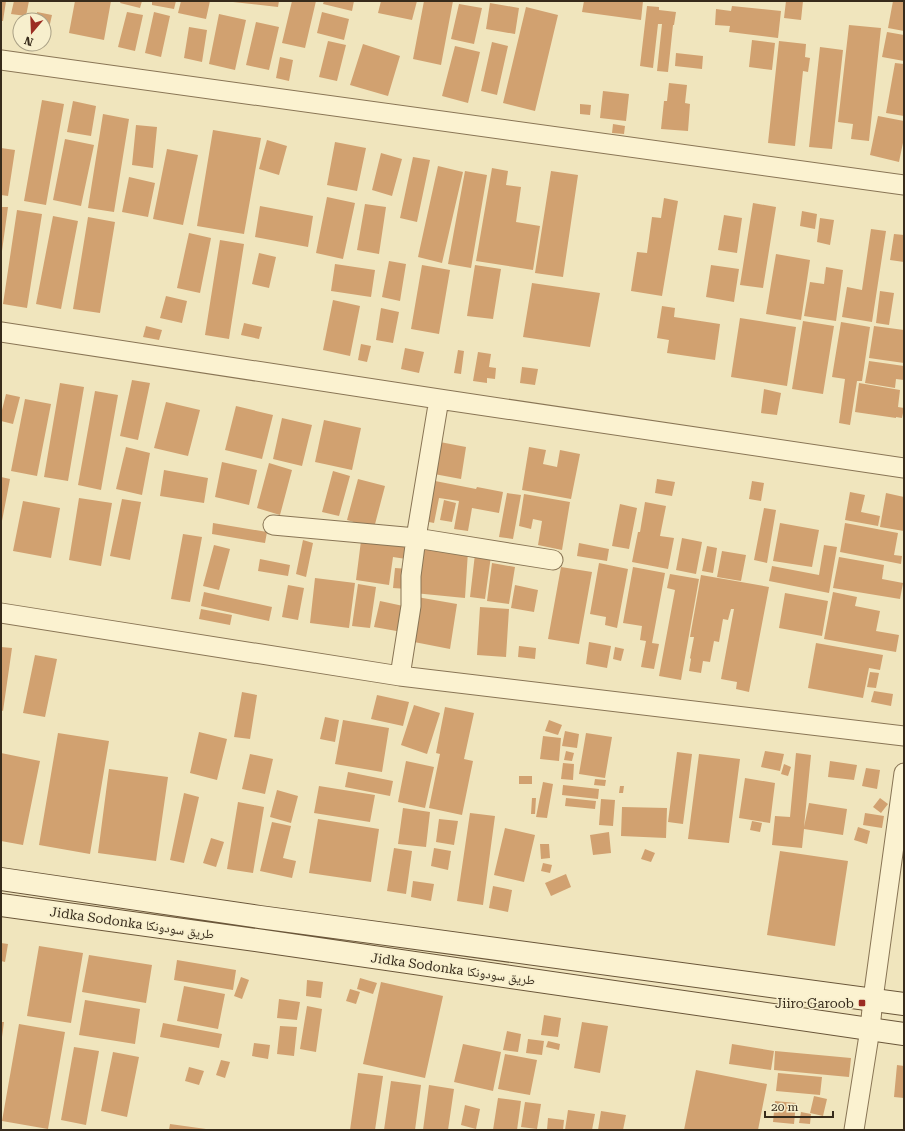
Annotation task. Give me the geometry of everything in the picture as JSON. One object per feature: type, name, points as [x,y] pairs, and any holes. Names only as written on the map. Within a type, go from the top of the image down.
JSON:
[{"type":"main road","name":"Jidka Sodonka طريق سودونكا","points":[[1,879],[260,917],[904,1004]]},
{"type":"main road","name":"Jidka Sodonka طريق سودونكا","points":[[1,905],[256,940],[904,1034]]},
{"type":"main road","points":[[256,940],[260,917]]},
{"type":"street","points":[[1,60],[904,185]]},
{"type":"street","points":[[1,332],[904,468]]},
{"type":"street","points":[[400,676],[411,606],[411,576],[416,538],[439,399]]},
{"type":"street","points":[[272,525],[416,538],[554,560]]},
{"type":"street","points":[[1,614],[400,676],[904,736]]},
{"type":"street","points":[[854,1130],[870,1029],[904,773]]},
{"type":"building","points":[[1,1],[6,1],[3,21],[1,21]]},
{"type":"building","points":[[14,1],[29,1],[27,12],[12,12],[11,14]]},
{"type":"building","points":[[75,1],[111,1],[104,40],[69,33]]},
{"type":"building","points":[[121,1],[142,1],[140,8],[120,3]]},
{"type":"building","points":[[152,1],[176,1],[174,9],[152,5]]},
{"type":"building","points":[[181,1],[210,1],[206,19],[178,13]]},
{"type":"building","points":[[233,1],[279,1],[278,7]]},
{"type":"building","points":[[292,1],[316,1],[305,48],[282,43]]},
{"type":"building","points":[[324,1],[354,1],[352,11],[323,4]]},
{"type":"building","points":[[381,1],[417,1],[412,20],[378,13]]},
{"type":"building","points":[[424,1],[453,1],[441,65],[413,59]]},
{"type":"building","points":[[584,1],[643,1],[641,20],[582,12]]},
{"type":"building","points":[[786,1],[803,1],[801,20],[784,18]]},
{"type":"building","points":[[893,1],[904,1],[904,31],[888,28]]},
{"type":"building","points":[[490,3],[519,8],[515,34],[486,29]]},
{"type":"building","points":[[459,4],[482,8],[474,44],[451,39]]},
{"type":"building","points":[[647,6],[659,7],[659,10],[676,12],[673,25],[668,72],[657,71],[662,24],[658,24],[653,68],[640,66]]},
{"type":"building","points":[[732,6],[781,11],[778,38],[729,32],[730,26],[715,25],[716,9],[731,11]]},
{"type":"building","points":[[526,7],[558,15],[535,111],[503,103]]},
{"type":"building","points":[[127,12],[143,15],[135,51],[118,47]]},
{"type":"building","points":[[154,12],[170,16],[161,57],[145,53]]},
{"type":"building","points":[[322,12],[349,19],[344,40],[317,33]]},
{"type":"building","points":[[219,14],[246,20],[235,70],[209,64]]},
{"type":"building","points":[[256,22],[279,27],[269,70],[246,65]]},
{"type":"building","points":[[849,25],[881,28],[869,141],[851,139],[853,124],[838,122]]},
{"type":"building","points":[[189,27],[207,30],[202,62],[184,58]]},
{"type":"building","points":[[887,32],[904,35],[904,61],[882,57]]},
{"type":"building","points":[[752,40],[775,43],[772,70],[749,67]]},
{"type":"building","points":[[328,41],[346,45],[337,81],[319,77]]},
{"type":"building","points":[[779,41],[806,44],[805,57],[810,58],[808,72],[803,71],[795,146],[768,143]]},
{"type":"building","points":[[492,42],[508,46],[497,95],[481,91]]},
{"type":"building","points":[[363,44],[400,56],[388,96],[350,85]]},
{"type":"building","points":[[455,46],[480,52],[468,103],[442,96]]},
{"type":"building","points":[[820,47],[843,50],[832,149],[809,147]]},
{"type":"building","points":[[676,53],[703,56],[702,69],[675,66]]},
{"type":"building","points":[[280,57],[293,60],[289,81],[276,78]]},
{"type":"building","points":[[895,63],[904,64],[904,116],[886,113]]},
{"type":"building","points":[[669,83],[687,85],[685,103],[690,104],[688,131],[661,129],[664,101],[667,101]]},
{"type":"building","points":[[603,91],[629,94],[626,121],[600,118]]},
{"type":"building","points":[[42,100],[64,104],[46,205],[24,201]]},
{"type":"building","points":[[73,101],[96,106],[91,136],[67,132]]},
{"type":"building","points":[[580,104],[591,105],[590,115],[580,114]]},
{"type":"building","points":[[103,114],[129,119],[114,212],[88,208]]},
{"type":"building","points":[[878,116],[904,121],[904,138],[899,162],[870,155]]},
{"type":"building","points":[[613,124],[625,126],[624,134],[612,133]]},
{"type":"building","points":[[136,125],[157,127],[153,168],[132,165]]},
{"type":"building","points":[[213,130],[261,138],[244,234],[197,226]]},
{"type":"building","points":[[65,139],[94,145],[81,206],[53,200]]},
{"type":"building","points":[[267,140],[287,146],[279,175],[259,169]]},
{"type":"building","points":[[335,142],[366,148],[357,191],[327,185]]},
{"type":"building","points":[[1,148],[15,150],[8,196],[1,195]]},
{"type":"building","points":[[167,149],[198,155],[183,225],[153,219]]},
{"type":"building","points":[[381,153],[402,159],[392,196],[372,190]]},
{"type":"building","points":[[413,157],[430,160],[417,222],[400,218]]},
{"type":"building","points":[[438,166],[463,172],[442,263],[418,257]]},
{"type":"building","points":[[492,168],[508,171],[506,185],[521,187],[516,222],[540,226],[533,270],[476,261]]},
{"type":"building","points":[[465,171],[487,175],[471,268],[448,264]]},
{"type":"building","points":[[551,171],[578,175],[563,277],[535,273]]},
{"type":"building","points":[[129,177],[155,183],[148,217],[122,212]]},
{"type":"building","points":[[327,197],[355,203],[343,259],[316,253]]},
{"type":"building","points":[[664,198],[678,201],[662,296],[631,291],[637,252],[647,253],[652,217],[661,218]]},
{"type":"building","points":[[753,203],[776,207],[763,288],[740,285]]},
{"type":"building","points":[[365,204],[386,207],[379,254],[357,250]]},
{"type":"building","points":[[260,206],[313,216],[308,247],[255,237]]},
{"type":"building","points":[[1,207],[8,207],[2,251],[1,251]]},
{"type":"building","points":[[17,210],[42,214],[27,308],[3,304]]},
{"type":"building","points":[[802,211],[817,214],[815,229],[800,226]]},
{"type":"building","points":[[724,215],[742,218],[737,253],[718,250]]},
{"type":"building","points":[[53,216],[78,221],[61,309],[36,304]]},
{"type":"building","points":[[88,217],[115,222],[100,313],[73,309]]},
{"type":"building","points":[[820,218],[834,220],[830,245],[817,242]]},
{"type":"building","points":[[871,229],[886,231],[872,322],[842,317],[847,287],[862,290]]},
{"type":"building","points":[[189,233],[211,238],[200,293],[177,288]]},
{"type":"building","points":[[894,234],[904,235],[904,262],[890,260]]},
{"type":"building","points":[[220,240],[244,244],[229,339],[205,335]]},
{"type":"building","points":[[259,253],[276,257],[269,288],[252,284]]},
{"type":"building","points":[[776,254],[810,260],[801,320],[766,314]]},
{"type":"building","points":[[389,261],[406,264],[400,301],[382,297]]},
{"type":"building","points":[[335,264],[375,270],[371,297],[331,291]]},
{"type":"building","points":[[422,265],[450,270],[439,334],[411,329]]},
{"type":"building","points":[[475,265],[501,269],[493,319],[467,316]]},
{"type":"building","points":[[711,265],[739,269],[734,302],[706,297]]},
{"type":"building","points":[[826,267],[843,270],[836,321],[804,316],[810,282],[824,284]]},
{"type":"building","points":[[532,283],[600,293],[590,347],[523,337]]},
{"type":"building","points":[[880,291],[894,293],[889,325],[876,323]]},
{"type":"building","points":[[166,296],[187,301],[182,323],[160,318]]},
{"type":"building","points":[[333,300],[360,306],[350,356],[323,350]]},
{"type":"building","points":[[662,306],[675,308],[674,317],[720,324],[715,360],[667,353],[669,340],[657,338]]},
{"type":"building","points":[[381,308],[399,312],[393,343],[376,340]]},
{"type":"building","points":[[740,318],[796,327],[787,386],[731,377]]},
{"type":"building","points":[[803,321],[834,326],[823,394],[792,389]]},
{"type":"building","points":[[841,322],[870,327],[862,381],[857,381],[850,425],[839,423],[845,379],[832,377]]},
{"type":"building","points":[[244,323],[262,327],[259,339],[241,335]]},
{"type":"building","points":[[146,326],[162,330],[159,340],[143,337]]},
{"type":"building","points":[[874,326],[904,330],[904,363],[869,358]]},
{"type":"building","points":[[361,344],[371,346],[367,362],[358,360]]},
{"type":"building","points":[[405,348],[424,352],[419,373],[401,369]]},
{"type":"building","points":[[458,350],[464,351],[461,374],[454,373]]},
{"type":"building","points":[[478,352],[491,354],[489,367],[496,368],[495,379],[487,378],[487,383],[473,381]]},
{"type":"building","points":[[869,361],[904,366],[904,380],[896,379],[895,388],[865,383]]},
{"type":"building","points":[[522,367],[538,369],[535,385],[520,383]]},
{"type":"building","points":[[132,380],[150,383],[138,440],[120,436]]},
{"type":"building","points":[[60,383],[84,387],[68,481],[44,477]]},
{"type":"building","points":[[859,383],[900,390],[898,407],[904,408],[902,418],[855,412]]},
{"type":"building","points":[[764,389],[781,393],[777,415],[761,413]]},
{"type":"building","points":[[95,391],[118,395],[101,490],[78,485]]},
{"type":"building","points":[[6,394],[20,397],[13,424],[1,421],[1,414]]},
{"type":"building","points":[[25,399],[51,404],[37,476],[11,471]]},
{"type":"building","points":[[166,402],[200,410],[188,456],[154,448]]},
{"type":"building","points":[[236,406],[273,415],[262,459],[225,450]]},
{"type":"building","points":[[282,418],[312,425],[302,466],[273,459]]},
{"type":"building","points":[[324,420],[361,428],[352,470],[315,462]]},
{"type":"building","points":[[440,442],[466,447],[461,479],[434,474]]},
{"type":"building","points":[[126,447],[150,453],[142,495],[116,489]]},
{"type":"building","points":[[529,447],[546,450],[543,464],[557,467],[560,450],[580,454],[571,499],[522,490]]},
{"type":"building","points":[[222,462],[257,470],[249,505],[215,497]]},
{"type":"building","points":[[269,463],[292,470],[280,515],[257,508]]},
{"type":"building","points":[[164,470],[208,478],[204,503],[160,496]]},
{"type":"building","points":[[333,471],[350,476],[339,516],[322,512]]},
{"type":"building","points":[[1,477],[10,479],[2,521],[1,521]]},
{"type":"building","points":[[358,479],[385,486],[374,528],[347,520]]},
{"type":"building","points":[[657,479],[675,482],[672,496],[655,493]]},
{"type":"building","points":[[430,480],[476,489],[477,487],[503,492],[499,513],[472,508],[468,531],[454,529],[459,501],[439,498],[434,523],[424,521]]},
{"type":"building","points":[[752,481],[764,483],[761,501],[749,499]]},
{"type":"building","points":[[850,492],[865,495],[861,512],[880,516],[878,526],[845,520]]},
{"type":"building","points":[[507,493],[521,495],[513,539],[499,537]]},
{"type":"building","points":[[886,493],[904,497],[904,531],[880,527]]},
{"type":"building","points":[[524,494],[570,502],[562,550],[538,545],[542,521],[533,519],[531,529],[519,526]]},
{"type":"building","points":[[79,498],[112,503],[101,566],[69,560]]},
{"type":"building","points":[[122,499],[141,502],[130,560],[110,556]]},
{"type":"building","points":[[444,500],[456,503],[452,522],[440,520]]},
{"type":"building","points":[[23,501],[60,508],[51,558],[13,551]]},
{"type":"building","points":[[645,502],[666,506],[660,536],[674,538],[668,569],[632,562],[638,532],[640,532]]},
{"type":"building","points":[[620,504],[637,508],[629,549],[612,546]]},
{"type":"building","points":[[764,508],[776,510],[767,563],[754,560]]},
{"type":"building","points":[[213,523],[267,532],[265,543],[212,534]]},
{"type":"building","points":[[780,523],[819,530],[812,567],[773,561]]},
{"type":"building","points":[[845,523],[898,533],[894,555],[902,556],[901,564],[840,552]]},
{"type":"building","points":[[362,533],[408,540],[406,559],[393,557],[389,585],[356,580]]},
{"type":"building","points":[[183,534],[202,537],[190,602],[171,599]]},
{"type":"building","points":[[682,538],[702,542],[696,574],[676,570]]},
{"type":"building","points":[[303,540],[313,543],[306,577],[296,574]]},
{"type":"building","points":[[579,543],[609,549],[607,561],[577,556]]},
{"type":"building","points":[[214,545],[230,549],[219,590],[203,586]]},
{"type":"building","points":[[824,545],[837,547],[829,593],[769,581],[772,566],[819,575]]},
{"type":"building","points":[[707,546],[717,548],[713,573],[702,571]]},
{"type":"building","points":[[417,547],[468,551],[465,598],[414,593]]},
{"type":"building","points":[[722,551],[746,555],[741,581],[717,577]]},
{"type":"building","points":[[475,554],[491,556],[485,599],[470,597]]},
{"type":"building","points":[[839,557],[884,565],[882,579],[903,583],[900,599],[833,588]]},
{"type":"building","points":[[260,559],[290,565],[288,576],[258,571]]},
{"type":"building","points":[[492,563],[515,567],[509,604],[487,601]]},
{"type":"building","points":[[599,563],[628,569],[617,628],[605,625],[606,617],[590,614]]},
{"type":"building","points":[[561,567],[592,572],[579,644],[548,639]]},
{"type":"building","points":[[633,567],[665,573],[652,643],[659,644],[654,669],[641,667],[646,641],[640,640],[642,626],[623,623]]},
{"type":"building","points":[[395,568],[409,569],[407,589],[393,588]]},
{"type":"building","points":[[670,574],[699,579],[681,680],[659,676],[675,590],[667,588]]},
{"type":"building","points":[[701,575],[769,587],[749,692],[736,689],[737,682],[721,679],[734,609],[731,609],[728,620],[723,619],[719,642],[714,641],[710,662],[703,661],[701,673],[689,671],[694,637],[690,637]]},
{"type":"building","points":[[315,578],[355,583],[349,628],[310,623]]},
{"type":"building","points":[[358,584],[376,587],[370,628],[352,626]]},
{"type":"building","points":[[288,585],[304,588],[298,620],[282,617]]},
{"type":"building","points":[[515,585],[538,590],[534,612],[511,608]]},
{"type":"building","points":[[204,592],[272,607],[269,621],[201,606]]},
{"type":"building","points":[[833,592],[857,597],[855,606],[880,611],[876,631],[899,635],[896,652],[824,639]]},
{"type":"building","points":[[785,593],[828,601],[822,636],[779,628]]},
{"type":"building","points":[[417,597],[457,604],[450,649],[409,641]]},
{"type":"building","points":[[380,601],[408,607],[402,632],[374,627]]},
{"type":"building","points":[[480,607],[509,609],[506,657],[477,655]]},
{"type":"building","points":[[201,609],[232,615],[230,625],[199,619]]},
{"type":"building","points":[[589,642],[611,646],[607,668],[586,664]]},
{"type":"building","points":[[816,643],[883,655],[880,670],[869,668],[863,698],[808,688]]},
{"type":"building","points":[[519,646],[536,648],[535,659],[518,657]]},
{"type":"building","points":[[1,647],[12,648],[3,711],[1,710]]},
{"type":"building","points":[[615,647],[624,649],[621,661],[613,659]]},
{"type":"building","points":[[35,655],[57,659],[45,717],[23,713]]},
{"type":"building","points":[[870,672],[879,673],[876,688],[867,687]]},
{"type":"building","points":[[874,691],[893,694],[891,706],[871,702]]},
{"type":"building","points":[[242,692],[257,695],[250,739],[234,737]]},
{"type":"building","points":[[377,695],[409,702],[403,726],[371,719]]},
{"type":"building","points":[[414,705],[440,713],[427,754],[401,745]]},
{"type":"building","points":[[445,707],[474,713],[464,759],[473,761],[462,815],[429,808],[440,754],[436,753]]},
{"type":"building","points":[[325,717],[339,720],[335,742],[320,739]]},
{"type":"building","points":[[343,720],[389,728],[382,772],[335,764]]},
{"type":"building","points":[[549,720],[562,725],[558,735],[545,731]]},
{"type":"building","points":[[565,731],[579,734],[577,748],[562,746]]},
{"type":"building","points":[[199,732],[227,739],[217,780],[190,773]]},
{"type":"building","points":[[58,733],[109,741],[90,854],[39,845]]},
{"type":"building","points":[[586,733],[612,737],[605,778],[579,774]]},
{"type":"building","points":[[543,736],[561,738],[559,761],[540,759]]},
{"type":"building","points":[[566,751],[574,753],[572,761],[564,760]]},
{"type":"building","points":[[765,751],[784,754],[780,771],[761,767]]},
{"type":"building","points":[[677,752],[692,754],[683,824],[668,822]]},
{"type":"building","points":[[1,753],[40,761],[23,845],[1,841]]},
{"type":"building","points":[[796,753],[811,755],[804,827],[809,803],[847,809],[843,835],[804,829],[802,848],[772,845],[775,816],[790,817]]},
{"type":"building","points":[[250,754],[273,759],[265,794],[242,789]]},
{"type":"building","points":[[699,754],[740,759],[729,843],[688,839]]},
{"type":"building","points":[[406,761],[434,767],[425,808],[398,802]]},
{"type":"building","points":[[830,761],[857,765],[854,780],[828,777]]},
{"type":"building","points":[[563,763],[574,764],[573,780],[561,779]]},
{"type":"building","points":[[784,764],[791,767],[788,776],[781,774]]},
{"type":"building","points":[[866,768],[880,770],[877,789],[862,786]]},
{"type":"building","points":[[109,769],[168,777],[156,861],[98,853]]},
{"type":"building","points":[[348,772],[393,781],[390,796],[345,787]]},
{"type":"building","points":[[519,776],[532,776],[532,784],[519,784]]},
{"type":"building","points":[[745,778],[775,783],[770,823],[739,818]]},
{"type":"building","points":[[595,779],[606,780],[605,786],[594,785]]},
{"type":"building","points":[[543,782],[553,784],[547,818],[536,817]]},
{"type":"building","points":[[563,785],[599,789],[598,799],[562,795]]},
{"type":"building","points":[[319,786],[375,795],[370,822],[314,813]]},
{"type":"building","points":[[620,786],[624,786],[623,793],[619,793]]},
{"type":"building","points":[[277,790],[298,796],[291,823],[270,817]]},
{"type":"building","points":[[184,793],[199,797],[184,863],[170,860]]},
{"type":"building","points":[[532,798],[536,798],[535,814],[531,814]]},
{"type":"building","points":[[566,798],[596,801],[595,809],[565,806]]},
{"type":"building","points":[[880,798],[888,804],[881,813],[873,807]]},
{"type":"building","points":[[601,799],[615,800],[613,826],[599,825]]},
{"type":"building","points":[[238,802],[264,807],[253,873],[227,869]]},
{"type":"building","points":[[622,807],[667,808],[666,838],[621,836]]},
{"type":"building","points":[[403,808],[430,812],[426,847],[398,844]]},
{"type":"building","points":[[470,813],[495,816],[483,905],[457,901]]},
{"type":"building","points":[[865,813],[884,816],[882,828],[863,825]]},
{"type":"building","points":[[318,819],[379,829],[371,882],[309,873]]},
{"type":"building","points":[[439,819],[458,821],[454,845],[436,842]]},
{"type":"building","points":[[752,821],[762,823],[760,832],[750,830]]},
{"type":"building","points":[[272,822],[291,826],[283,858],[296,861],[292,878],[260,871]]},
{"type":"building","points":[[858,827],[870,831],[867,844],[854,840]]},
{"type":"building","points":[[505,828],[535,835],[524,882],[494,875]]},
{"type":"building","points":[[609,832],[611,853],[593,855],[590,835]]},
{"type":"building","points":[[211,838],[224,842],[216,867],[203,863]]},
{"type":"building","points":[[540,844],[549,844],[550,858],[541,859]]},
{"type":"building","points":[[394,848],[412,851],[406,894],[387,891]]},
{"type":"building","points":[[434,848],[451,851],[448,870],[431,866]]},
{"type":"building","points":[[645,849],[655,853],[651,862],[641,859]]},
{"type":"building","points":[[780,851],[848,861],[835,946],[767,935]]},
{"type":"building","points":[[543,863],[552,865],[550,873],[541,871]]},
{"type":"building","points":[[566,874],[571,887],[551,896],[545,883]]},
{"type":"building","points":[[413,881],[434,884],[431,901],[411,897]]},
{"type":"building","points":[[493,886],[512,890],[508,912],[489,908]]},
{"type":"building","points":[[1,943],[8,944],[5,962],[1,961]]},
{"type":"building","points":[[39,946],[83,953],[71,1023],[27,1016]]},
{"type":"building","points":[[89,955],[152,965],[146,1003],[82,992]]},
{"type":"building","points":[[177,960],[236,970],[233,990],[174,980]]},
{"type":"building","points":[[241,977],[249,980],[242,999],[234,996]]},
{"type":"building","points":[[360,978],[377,983],[373,994],[357,989]]},
{"type":"building","points":[[307,980],[323,982],[321,998],[306,996]]},
{"type":"building","points":[[381,982],[443,996],[425,1078],[363,1064]]},
{"type":"building","points":[[184,986],[225,994],[218,1029],[177,1021]]},
{"type":"building","points":[[350,989],[360,992],[356,1004],[346,1001]]},
{"type":"building","points":[[279,999],[300,1002],[297,1020],[277,1018]]},
{"type":"building","points":[[85,1000],[140,1009],[135,1044],[79,1035]]},
{"type":"building","points":[[307,1006],[322,1009],[316,1052],[300,1049]]},
{"type":"building","points":[[544,1015],[561,1018],[558,1037],[541,1035]]},
{"type":"building","points":[[1,1022],[4,1022],[2,1037],[1,1037]]},
{"type":"building","points":[[582,1022],[608,1026],[600,1073],[574,1068]]},
{"type":"building","points":[[163,1023],[222,1034],[219,1048],[160,1037]]},
{"type":"building","points":[[19,1024],[65,1032],[48,1129],[2,1121]]},
{"type":"building","points":[[280,1026],[297,1027],[294,1056],[277,1054]]},
{"type":"building","points":[[507,1031],[521,1034],[518,1052],[503,1050]]},
{"type":"building","points":[[528,1039],[544,1041],[542,1055],[526,1053]]},
{"type":"building","points":[[548,1041],[560,1044],[559,1050],[546,1047]]},
{"type":"building","points":[[254,1043],[270,1045],[268,1059],[252,1056]]},
{"type":"building","points":[[463,1044],[501,1052],[493,1091],[454,1082]]},
{"type":"building","points":[[732,1044],[774,1051],[771,1070],[729,1064]]},
{"type":"building","points":[[74,1047],[99,1051],[86,1125],[61,1120]]},
{"type":"building","points":[[775,1051],[851,1058],[849,1077],[774,1070]]},
{"type":"building","points":[[113,1052],[139,1057],[127,1117],[101,1111]]},
{"type":"building","points":[[505,1054],[537,1060],[530,1095],[498,1089]]},
{"type":"building","points":[[221,1060],[230,1062],[225,1078],[216,1075]]},
{"type":"building","points":[[897,1065],[904,1066],[904,1098],[894,1097]]},
{"type":"building","points":[[189,1067],[204,1071],[199,1085],[185,1081]]},
{"type":"building","points":[[696,1070],[767,1084],[758,1130],[684,1130]]},
{"type":"building","points":[[358,1073],[383,1076],[375,1130],[350,1130]]},
{"type":"building","points":[[778,1073],[822,1077],[820,1095],[776,1091]]},
{"type":"building","points":[[391,1081],[421,1085],[415,1130],[384,1130]]},
{"type":"building","points":[[429,1085],[454,1089],[448,1130],[423,1130]]},
{"type":"building","points":[[814,1096],[827,1099],[823,1116],[810,1113]]},
{"type":"building","points":[[498,1098],[521,1101],[517,1130],[493,1130]]},
{"type":"building","points":[[775,1101],[796,1103],[794,1124],[773,1122]]},
{"type":"building","points":[[525,1102],[541,1104],[537,1129],[521,1127]]},
{"type":"building","points":[[465,1105],[480,1109],[476,1129],[461,1125]]},
{"type":"building","points":[[568,1110],[595,1114],[592,1130],[565,1130]]},
{"type":"building","points":[[601,1111],[626,1115],[623,1130],[598,1130]]},
{"type":"building","points":[[801,1112],[811,1114],[810,1124],[799,1123]]},
{"type":"building","points":[[548,1118],[564,1120],[563,1130],[547,1130]]},
{"type":"building","points":[[170,1124],[206,1129],[206,1130],[169,1130]]},
{"type":"place","name":"Jiiro Garoob","points":[[862,1003]]}]
